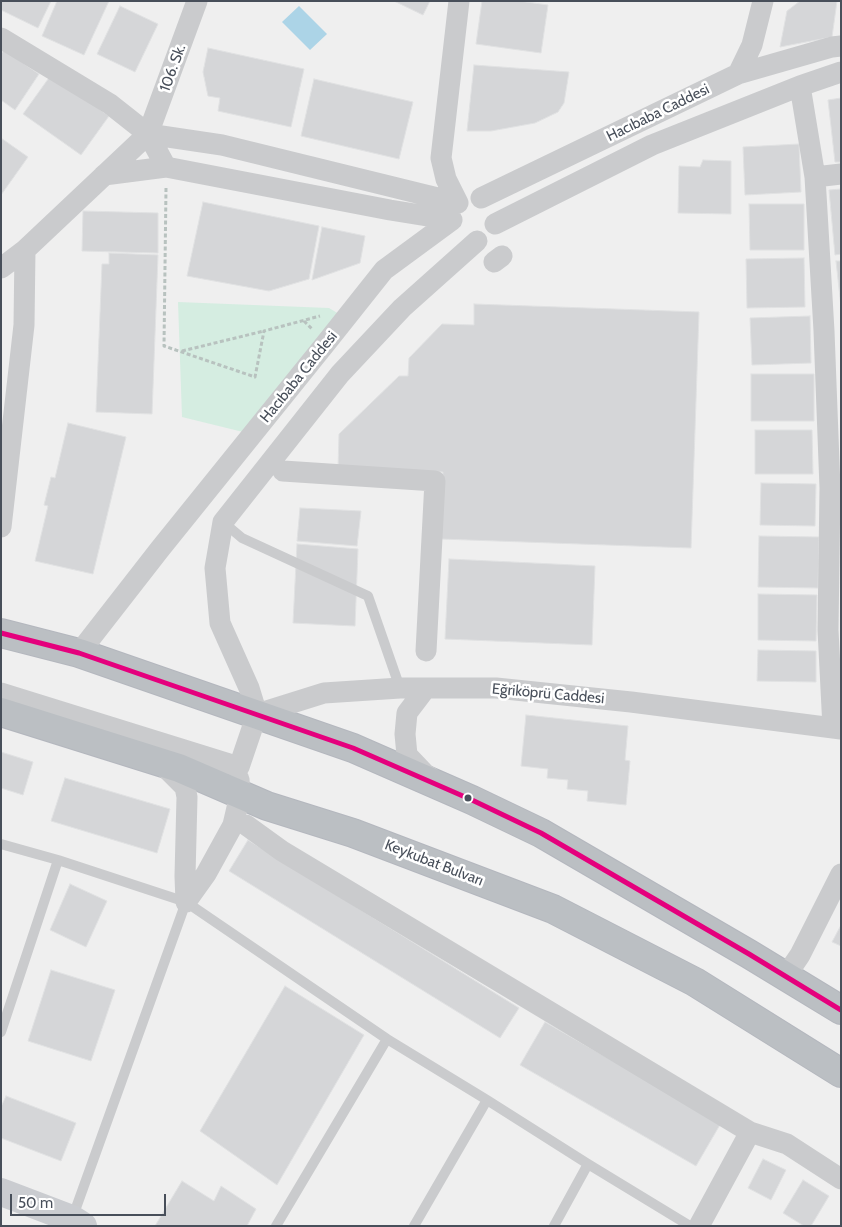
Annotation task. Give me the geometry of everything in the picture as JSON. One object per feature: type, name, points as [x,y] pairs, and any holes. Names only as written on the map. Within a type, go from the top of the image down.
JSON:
[{"type":"highway","points":[[1,633],[79,653],[353,748],[472,800],[540,832],[841,1010]]},
{"type":"highway","name":"Keykubat Bulvarı","points":[[1,712],[179,768],[267,806],[353,832],[552,909],[695,982],[838,1076]]},
{"type":"street","name":"106. Sk.","points":[[148,134],[197,1]]},
{"type":"street","points":[[459,1],[441,151],[442,166],[455,212],[454,226],[457,233],[463,238],[477,241]]},
{"type":"street","points":[[738,74],[752,45],[763,1]]},
{"type":"street","points":[[1,38],[110,104],[148,134],[166,167]]},
{"type":"street","name":"Hacıbaba Caddesi","points":[[481,198],[738,74],[841,46]]},
{"type":"street","points":[[495,224],[652,145],[800,86],[841,72]]},
{"type":"street","points":[[800,86],[814,177],[832,331],[836,488],[834,630],[837,728]]},
{"type":"street","points":[[1,268],[25,250],[148,134]]},
{"type":"street","points":[[148,134],[222,145],[455,212]]},
{"type":"street","points":[[104,175],[166,167],[390,210],[455,212]]},
{"type":"street","points":[[814,177],[841,174]]},
{"type":"street","points":[[186,902],[206,874],[233,825],[240,795],[239,767],[257,714],[250,688],[220,623],[215,568],[223,522],[340,374],[402,308],[477,241],[490,234],[496,221],[496,213],[493,206],[488,201],[474,196],[467,198],[455,212]]},
{"type":"street","name":"Hacıbaba Caddesi","points":[[79,653],[384,270],[455,212]]},
{"type":"street","points":[[1,527],[24,325],[25,250]]},
{"type":"street","points":[[284,471],[435,481],[426,651]]},
{"type":"street","points":[[194,507],[223,522]]},
{"type":"street","name":"Eğriköprü Caddesi","points":[[257,714],[324,693],[400,688],[506,689],[631,702],[837,728]]},
{"type":"street","points":[[426,688],[407,713],[405,734],[407,755],[426,775],[472,800]]},
{"type":"street","points":[[1,693],[239,767]]},
{"type":"street","points":[[160,762],[185,788],[187,797],[186,902]]},
{"type":"street","points":[[246,825],[282,851],[750,1132],[787,1144],[841,1179]]},
{"type":"street","points":[[785,976],[800,955],[841,874]]},
{"type":"street","points":[[699,1226],[750,1132]]},
{"type":"street","points":[[1,1192],[75,1224]]},
{"type":"lane","points":[[223,522],[242,538],[368,596],[400,688]]},
{"type":"lane","points":[[1,844],[58,860],[186,902],[388,1039],[690,1226]]},
{"type":"lane","points":[[1,1032],[58,860]]},
{"type":"lane","points":[[75,1224],[186,902]]},
{"type":"lane","points":[[276,1226],[388,1039]]},
{"type":"lane","points":[[414,1226],[487,1100]]},
{"type":"lane","points":[[554,1226],[588,1164]]},
{"type":"path","points":[[166,167],[164,346],[255,377],[264,331]]},
{"type":"path","points":[[182,351],[326,314]]},
{"type":"green space","points":[[178,302],[329,308],[339,314],[243,432],[182,417]]},
{"type":"water","points":[[299,6],[327,34],[310,50],[282,22]]},
{"type":"building","points":[[1,1],[51,1],[38,28],[1,10]]},
{"type":"building","points":[[57,1],[109,1],[84,55],[42,36]]},
{"type":"building","points":[[394,1],[430,1],[423,15]]},
{"type":"building","points":[[482,1],[519,1],[548,5],[541,53],[476,44]]},
{"type":"building","points":[[800,1],[837,1],[832,37],[780,47],[787,11]]},
{"type":"building","points":[[120,6],[158,24],[135,72],[97,54]]},
{"type":"building","points":[[208,48],[304,69],[291,127],[218,111],[220,98],[208,96],[203,72]]},
{"type":"building","points":[[4,50],[39,74],[15,110],[1,100],[1,54]]},
{"type":"building","points":[[474,65],[569,72],[564,103],[558,112],[535,123],[491,131],[467,131]]},
{"type":"building","points":[[51,75],[109,116],[81,155],[23,114]]},
{"type":"building","points":[[314,79],[413,102],[399,159],[301,136]]},
{"type":"building","points":[[841,98],[841,162],[835,162],[828,100]]},
{"type":"building","points":[[1,138],[28,157],[1,195]]},
{"type":"building","points":[[799,144],[801,192],[745,195],[743,147]]},
{"type":"building","points":[[703,160],[731,161],[731,214],[678,213],[679,166],[700,167]]},
{"type":"building","points":[[841,189],[841,254],[835,255],[829,190]]},
{"type":"building","points":[[203,202],[319,226],[309,279],[269,291],[187,276]]},
{"type":"building","points":[[749,204],[804,204],[804,250],[750,250]]},
{"type":"building","points":[[83,211],[158,213],[158,253],[82,251]]},
{"type":"building","points":[[322,227],[365,236],[360,263],[312,280]]},
{"type":"building","points":[[109,253],[158,255],[152,414],[96,412],[102,264],[109,264]]},
{"type":"building","points":[[804,258],[805,307],[747,308],[746,259]]},
{"type":"building","points":[[836,261],[841,261],[841,307]]},
{"type":"building","points":[[474,304],[699,312],[691,548],[441,539],[443,472],[338,468],[339,434],[399,376],[408,376],[409,358],[442,324],[474,325]]},
{"type":"building","points":[[810,316],[811,363],[752,365],[750,318]]},
{"type":"building","points":[[751,374],[814,374],[814,421],[751,421]]},
{"type":"building","points":[[68,423],[126,437],[93,574],[35,561],[48,506],[44,505],[51,477],[55,478]]},
{"type":"building","points":[[755,430],[812,430],[813,474],[755,474]]},
{"type":"building","points":[[761,483],[816,484],[815,526],[760,525]]},
{"type":"building","points":[[300,508],[361,511],[357,546],[297,541]]},
{"type":"building","points":[[759,536],[819,537],[818,588],[758,587]]},
{"type":"building","points":[[297,544],[358,549],[355,626],[293,623]]},
{"type":"building","points":[[449,559],[595,566],[592,645],[445,639]]},
{"type":"building","points":[[758,594],[817,595],[816,641],[758,640]]},
{"type":"building","points":[[758,650],[816,651],[816,682],[757,681]]},
{"type":"building","points":[[526,715],[628,726],[625,760],[630,761],[626,805],[587,801],[588,791],[567,789],[568,780],[547,778],[548,769],[521,766]]},
{"type":"building","points":[[1,752],[33,762],[23,795],[1,788]]},
{"type":"building","points":[[65,778],[170,809],[157,853],[51,821]]},
{"type":"building","points":[[248,840],[519,1008],[500,1038],[229,871]]},
{"type":"building","points":[[70,884],[107,901],[86,947],[50,930]]},
{"type":"building","points":[[841,925],[841,946],[832,942]]},
{"type":"building","points":[[51,970],[115,990],[91,1061],[28,1041]]},
{"type":"building","points":[[285,986],[364,1035],[277,1185],[200,1131]]},
{"type":"building","points":[[545,1022],[721,1123],[696,1166],[520,1065]]},
{"type":"building","points":[[6,1096],[76,1123],[61,1161],[1,1138],[1,1107]]},
{"type":"building","points":[[763,1159],[786,1170],[771,1200],[748,1188]]},
{"type":"building","points":[[803,1180],[829,1196],[811,1226],[804,1226],[783,1213]]},
{"type":"building","points":[[182,1181],[214,1201],[221,1186],[256,1209],[247,1226],[155,1226]]},
{"type":"transit line","points":[[1,633],[79,653],[353,748],[472,800],[541,833],[841,1010]]}]
